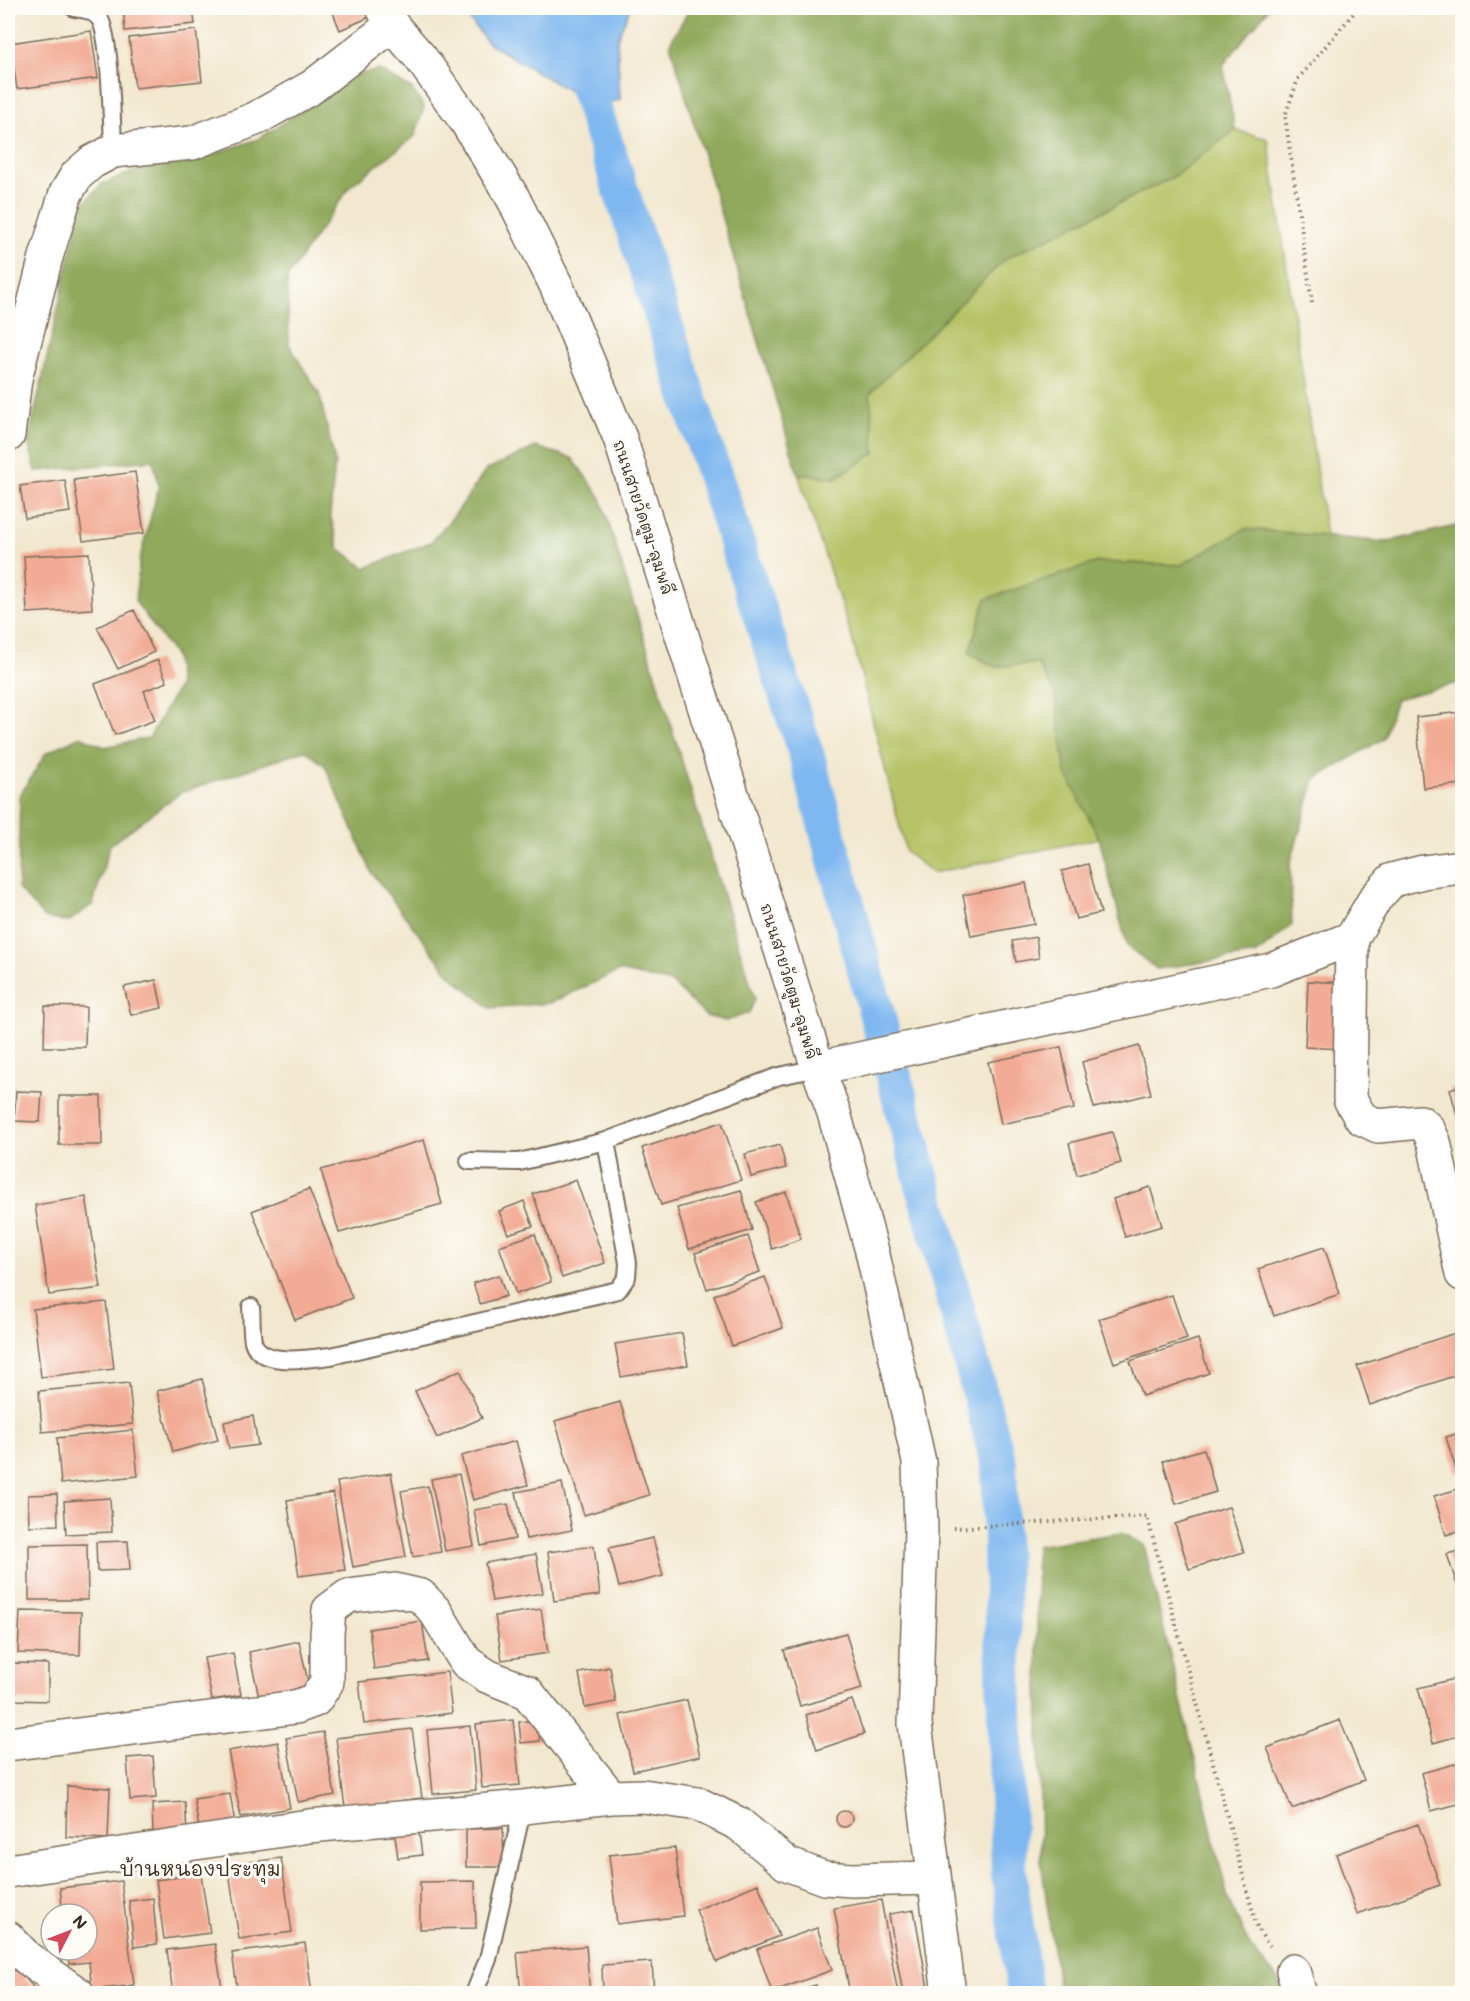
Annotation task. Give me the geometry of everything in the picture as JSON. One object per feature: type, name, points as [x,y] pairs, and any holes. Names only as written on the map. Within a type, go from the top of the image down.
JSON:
[{"type":"street","points":[[8,435],[11,379],[66,193],[77,175],[92,162],[113,151],[192,143],[255,119],[312,87],[388,16]]},
{"type":"street","name":"ถนนสายวัดตูม-ลุมพลี","points":[[388,16],[466,121],[513,198],[556,285],[620,438],[830,1065],[834,1113],[873,1255],[919,1462],[921,1530],[915,1724],[949,1994]]},
{"type":"street","points":[[1462,867],[1424,872],[1392,880],[1375,899],[1352,938],[1350,1099],[1361,1118],[1378,1126],[1420,1122],[1428,1129],[1434,1142],[1462,1274]]},
{"type":"street","points":[[830,1065],[1271,970],[1352,938]]},
{"type":"street","points":[[8,1744],[296,1707],[315,1700],[327,1682],[329,1610],[348,1596],[395,1590],[421,1596],[435,1611],[466,1662],[487,1676],[527,1692],[610,1797]]},
{"type":"street","points":[[8,1871],[309,1826],[610,1797],[643,1796],[698,1804],[739,1824],[787,1864],[824,1878],[852,1880],[934,1878]]},
{"type":"street","points":[[8,1938],[27,1958],[78,1994]]},
{"type":"lane","points":[[74,8],[89,10],[100,19],[107,40],[113,151]]},
{"type":"lane","points":[[469,1161],[519,1162],[606,1141],[779,1076],[830,1065]]},
{"type":"lane","points":[[252,1307],[254,1343],[264,1355],[286,1360],[331,1356],[618,1290],[627,1277],[628,1263],[606,1141]]},
{"type":"lane","points":[[474,1994],[488,1959],[523,1807]]},
{"type":"path","points":[[1312,303],[1285,116],[1298,79],[1358,8]]},
{"type":"path","points":[[943,1528],[1147,1516],[1256,1924],[1264,1939],[1296,1982]]},
{"type":"green space","points":[[690,8],[922,8],[924,13],[938,8],[1269,8],[1223,65],[1235,130],[1173,177],[1005,259],[870,393],[875,453],[835,478],[798,474],[670,43]]},
{"type":"green space","points":[[379,70],[412,89],[424,107],[415,136],[350,186],[287,278],[289,345],[319,393],[335,462],[330,515],[339,548],[365,568],[431,542],[457,512],[486,470],[536,447],[572,458],[601,498],[755,999],[749,1013],[726,1021],[706,1016],[672,983],[619,971],[550,1003],[490,1008],[450,975],[372,873],[325,766],[305,750],[180,793],[110,845],[93,904],[68,922],[45,918],[18,889],[20,795],[46,753],[80,736],[104,747],[149,738],[179,685],[175,656],[135,601],[140,558],[159,486],[153,460],[36,471],[28,442],[81,206],[102,184],[140,169],[205,157],[258,139],[359,74]]},
{"type":"green space","points":[[1235,130],[1268,139],[1326,536],[1245,529],[1181,565],[1098,562],[986,599],[969,653],[995,667],[1037,663],[1055,693],[1066,773],[1099,838],[933,873],[906,852],[852,638],[798,474],[835,478],[870,393],[1005,259],[1173,177]]},
{"type":"green space","points":[[1462,526],[1462,682],[1396,699],[1383,739],[1315,779],[1290,864],[1292,925],[1257,954],[1157,969],[1127,946],[1099,838],[1066,773],[1055,693],[1038,663],[995,667],[969,653],[986,599],[1098,562],[1181,565],[1245,529],[1386,542]]},
{"type":"green space","points":[[1121,1533],[1144,1545],[1228,1899],[1251,1948],[1279,1981],[1283,1993],[1059,1993],[1041,1861],[1036,1546]]},
{"type":"water","points":[[461,8],[630,8],[617,39],[620,100],[593,105],[488,43]]},
{"type":"building","points":[[123,8],[193,8],[195,24],[125,31]]},
{"type":"building","points":[[331,8],[366,8],[370,17],[340,30]]},
{"type":"building","points":[[196,30],[202,81],[135,88],[129,38]]},
{"type":"building","points":[[91,31],[98,78],[17,89],[10,43]]},
{"type":"building","points":[[135,472],[144,533],[83,541],[74,480]]},
{"type":"building","points":[[65,480],[70,512],[25,518],[20,486]]},
{"type":"building","points":[[89,553],[92,609],[27,613],[24,556]]},
{"type":"building","points":[[134,610],[154,652],[118,669],[97,627]]},
{"type":"building","points":[[158,660],[167,682],[144,691],[155,720],[115,735],[95,684]]},
{"type":"building","points":[[1462,712],[1462,784],[1423,788],[1416,717]]},
{"type":"building","points":[[1088,864],[1101,913],[1076,919],[1062,871]]},
{"type":"building","points":[[1026,883],[1034,924],[971,936],[963,895]]},
{"type":"building","points":[[1036,937],[1039,958],[1016,962],[1012,941]]},
{"type":"building","points":[[156,980],[162,1008],[131,1015],[124,987]]},
{"type":"building","points":[[1308,981],[1346,983],[1342,1049],[1305,1047]]},
{"type":"building","points":[[45,1006],[86,1007],[85,1047],[44,1047]]},
{"type":"building","points":[[1139,1046],[1151,1094],[1094,1108],[1082,1062]]},
{"type":"building","points":[[1061,1047],[1074,1109],[1001,1124],[988,1062]]},
{"type":"building","points":[[1462,1085],[1462,1113],[1457,1115],[1450,1089]]},
{"type":"building","points":[[16,1091],[42,1092],[40,1122],[14,1121]]},
{"type":"building","points":[[59,1096],[101,1096],[102,1145],[59,1145]]},
{"type":"building","points":[[722,1122],[741,1180],[661,1205],[642,1148]]},
{"type":"building","points":[[1112,1132],[1121,1163],[1077,1175],[1069,1143]]},
{"type":"building","points":[[424,1140],[442,1204],[339,1233],[321,1170]]},
{"type":"building","points":[[780,1145],[786,1168],[751,1177],[745,1154]]},
{"type":"building","points":[[576,1180],[605,1263],[562,1278],[533,1194]]},
{"type":"building","points":[[1150,1187],[1162,1226],[1125,1237],[1113,1199]]},
{"type":"building","points":[[309,1189],[352,1298],[295,1320],[252,1211]]},
{"type":"building","points":[[741,1190],[752,1230],[689,1249],[677,1208]]},
{"type":"building","points":[[786,1192],[801,1239],[772,1249],[756,1202]]},
{"type":"building","points":[[86,1197],[101,1288],[49,1295],[35,1205]]},
{"type":"building","points":[[524,1201],[533,1226],[508,1234],[499,1211]]},
{"type":"building","points":[[535,1234],[551,1282],[516,1294],[499,1246]]},
{"type":"building","points":[[748,1236],[760,1272],[707,1289],[695,1253]]},
{"type":"building","points":[[1324,1247],[1340,1294],[1274,1316],[1258,1269]]},
{"type":"building","points":[[499,1275],[506,1296],[480,1304],[473,1283]]},
{"type":"building","points":[[765,1277],[783,1328],[732,1346],[714,1295]]},
{"type":"building","points":[[1172,1295],[1187,1339],[1114,1363],[1099,1319]]},
{"type":"building","points":[[106,1302],[114,1369],[41,1377],[33,1309]]},
{"type":"building","points":[[1461,1331],[1462,1373],[1370,1405],[1357,1366]]},
{"type":"building","points":[[682,1333],[688,1365],[621,1377],[615,1344]]},
{"type":"building","points":[[1198,1339],[1209,1373],[1142,1396],[1130,1361]]},
{"type":"building","points":[[460,1370],[482,1418],[437,1438],[415,1391]]},
{"type":"building","points":[[202,1379],[218,1440],[173,1452],[157,1391]]},
{"type":"building","points":[[129,1383],[133,1424],[42,1432],[39,1391]]},
{"type":"building","points":[[620,1402],[649,1495],[584,1515],[555,1421]]},
{"type":"building","points":[[253,1416],[258,1445],[229,1449],[224,1422]]},
{"type":"building","points":[[133,1430],[138,1476],[61,1484],[57,1438]]},
{"type":"building","points":[[1462,1432],[1462,1472],[1457,1473],[1446,1437]]},
{"type":"building","points":[[516,1441],[528,1485],[473,1500],[461,1456]]},
{"type":"building","points":[[1204,1449],[1216,1492],[1176,1504],[1163,1461]]},
{"type":"building","points":[[391,1473],[406,1557],[353,1567],[337,1482]]},
{"type":"building","points":[[459,1474],[474,1546],[445,1551],[431,1479]]},
{"type":"building","points":[[562,1483],[572,1530],[526,1539],[516,1492]]},
{"type":"building","points":[[428,1486],[441,1552],[413,1557],[401,1491]]},
{"type":"building","points":[[1462,1488],[1462,1530],[1446,1535],[1434,1496]]},
{"type":"building","points":[[333,1493],[345,1570],[299,1576],[287,1500]]},
{"type":"building","points":[[57,1494],[58,1525],[29,1526],[28,1495]]},
{"type":"building","points":[[110,1498],[112,1532],[66,1534],[64,1501]]},
{"type":"building","points":[[508,1504],[515,1539],[481,1546],[474,1510]]},
{"type":"building","points":[[1229,1507],[1244,1552],[1189,1569],[1175,1524]]},
{"type":"building","points":[[653,1538],[663,1576],[619,1587],[609,1548]]},
{"type":"building","points":[[128,1541],[130,1570],[97,1571],[96,1542]]},
{"type":"building","points":[[87,1544],[88,1600],[29,1600],[29,1545]]},
{"type":"building","points":[[594,1546],[600,1595],[554,1601],[548,1552]]},
{"type":"building","points":[[1462,1550],[1462,1590],[1459,1591],[1447,1554]]},
{"type":"building","points":[[536,1554],[543,1593],[492,1601],[485,1563]]},
{"type":"building","points":[[541,1609],[548,1653],[502,1660],[495,1616]]},
{"type":"building","points":[[20,1611],[81,1612],[80,1655],[18,1653]]},
{"type":"building","points":[[422,1621],[428,1661],[374,1669],[369,1629]]},
{"type":"building","points":[[846,1633],[862,1689],[800,1706],[784,1650]]},
{"type":"building","points":[[299,1641],[309,1686],[259,1697],[249,1652]]},
{"type":"building","points":[[233,1653],[241,1695],[212,1700],[204,1658]]},
{"type":"building","points":[[13,1663],[48,1664],[48,1701],[13,1700]]},
{"type":"building","points":[[610,1667],[616,1702],[585,1708],[579,1673]]},
{"type":"building","points":[[447,1672],[452,1713],[364,1724],[359,1682]]},
{"type":"building","points":[[1462,1677],[1462,1735],[1433,1743],[1418,1688]]},
{"type":"building","points":[[687,1700],[700,1756],[633,1771],[620,1715]]},
{"type":"building","points":[[852,1700],[864,1734],[817,1750],[806,1715]]},
{"type":"building","points":[[513,1720],[520,1785],[482,1788],[476,1724]]},
{"type":"building","points":[[537,1720],[540,1741],[521,1743],[519,1722]]},
{"type":"building","points":[[1340,1720],[1364,1780],[1292,1809],[1267,1748]]},
{"type":"building","points":[[470,1726],[476,1790],[433,1794],[427,1730]]},
{"type":"building","points":[[412,1729],[422,1798],[345,1808],[336,1738]]},
{"type":"building","points":[[323,1732],[335,1795],[298,1802],[286,1738]]},
{"type":"building","points":[[278,1742],[290,1808],[241,1817],[228,1751]]},
{"type":"building","points":[[153,1756],[156,1798],[130,1800],[127,1758]]},
{"type":"building","points":[[1462,1762],[1462,1803],[1431,1811],[1421,1773]]},
{"type":"building","points":[[67,1786],[110,1788],[108,1839],[66,1837]]},
{"type":"building","points":[[230,1794],[235,1823],[199,1828],[194,1799]]},
{"type":"building","points":[[185,1802],[187,1832],[153,1834],[152,1804]]},
{"type":"building","points":[[841,1811],[847,1811],[852,1819],[850,1825],[841,1827],[836,1822],[836,1816]]},
{"type":"building","points":[[1418,1824],[1440,1885],[1357,1914],[1336,1854]]},
{"type":"building","points":[[418,1825],[422,1855],[398,1858],[394,1828]]},
{"type":"building","points":[[503,1828],[504,1867],[466,1867],[466,1829]]},
{"type":"building","points":[[675,1848],[683,1916],[617,1924],[609,1855]]},
{"type":"building","points":[[281,1858],[292,1932],[239,1939],[228,1865]]},
{"type":"building","points":[[201,1874],[210,1933],[164,1939],[156,1880]]},
{"type":"building","points":[[121,1881],[134,1985],[92,1990],[89,1962],[99,1962],[99,1902],[62,1902],[60,1888]]},
{"type":"building","points":[[475,1881],[476,1928],[420,1929],[420,1882]]},
{"type":"building","points":[[758,1884],[779,1936],[717,1962],[696,1910]]},
{"type":"building","points":[[153,1898],[157,1944],[134,1947],[129,1901]]},
{"type":"building","points":[[881,1900],[898,1994],[850,1994],[834,1908]]},
{"type":"building","points":[[914,1910],[929,1994],[903,1994],[889,1914]]},
{"type":"building","points":[[817,1928],[832,1970],[772,1992],[757,1949]]},
{"type":"building","points":[[305,1943],[312,1994],[238,1994],[232,1953]]},
{"type":"building","points":[[215,1944],[223,1994],[173,1994],[167,1950]]},
{"type":"building","points":[[586,1946],[590,1994],[521,1994],[517,1952]]},
{"type":"building","points":[[652,1962],[654,1994],[603,1994],[602,1965]]},
{"type":"building","points":[[16,1967],[39,1994],[8,1994],[8,1975]]},
{"type":"building","points":[[816,1985],[818,1994],[788,1993]]},
{"type":"waterway","points":[[561,8],[807,757],[999,1464],[1009,1874],[1025,1994]]},
{"type":"district","name":"บ้านหนองประทุม","points":[[200,1868]]}]
